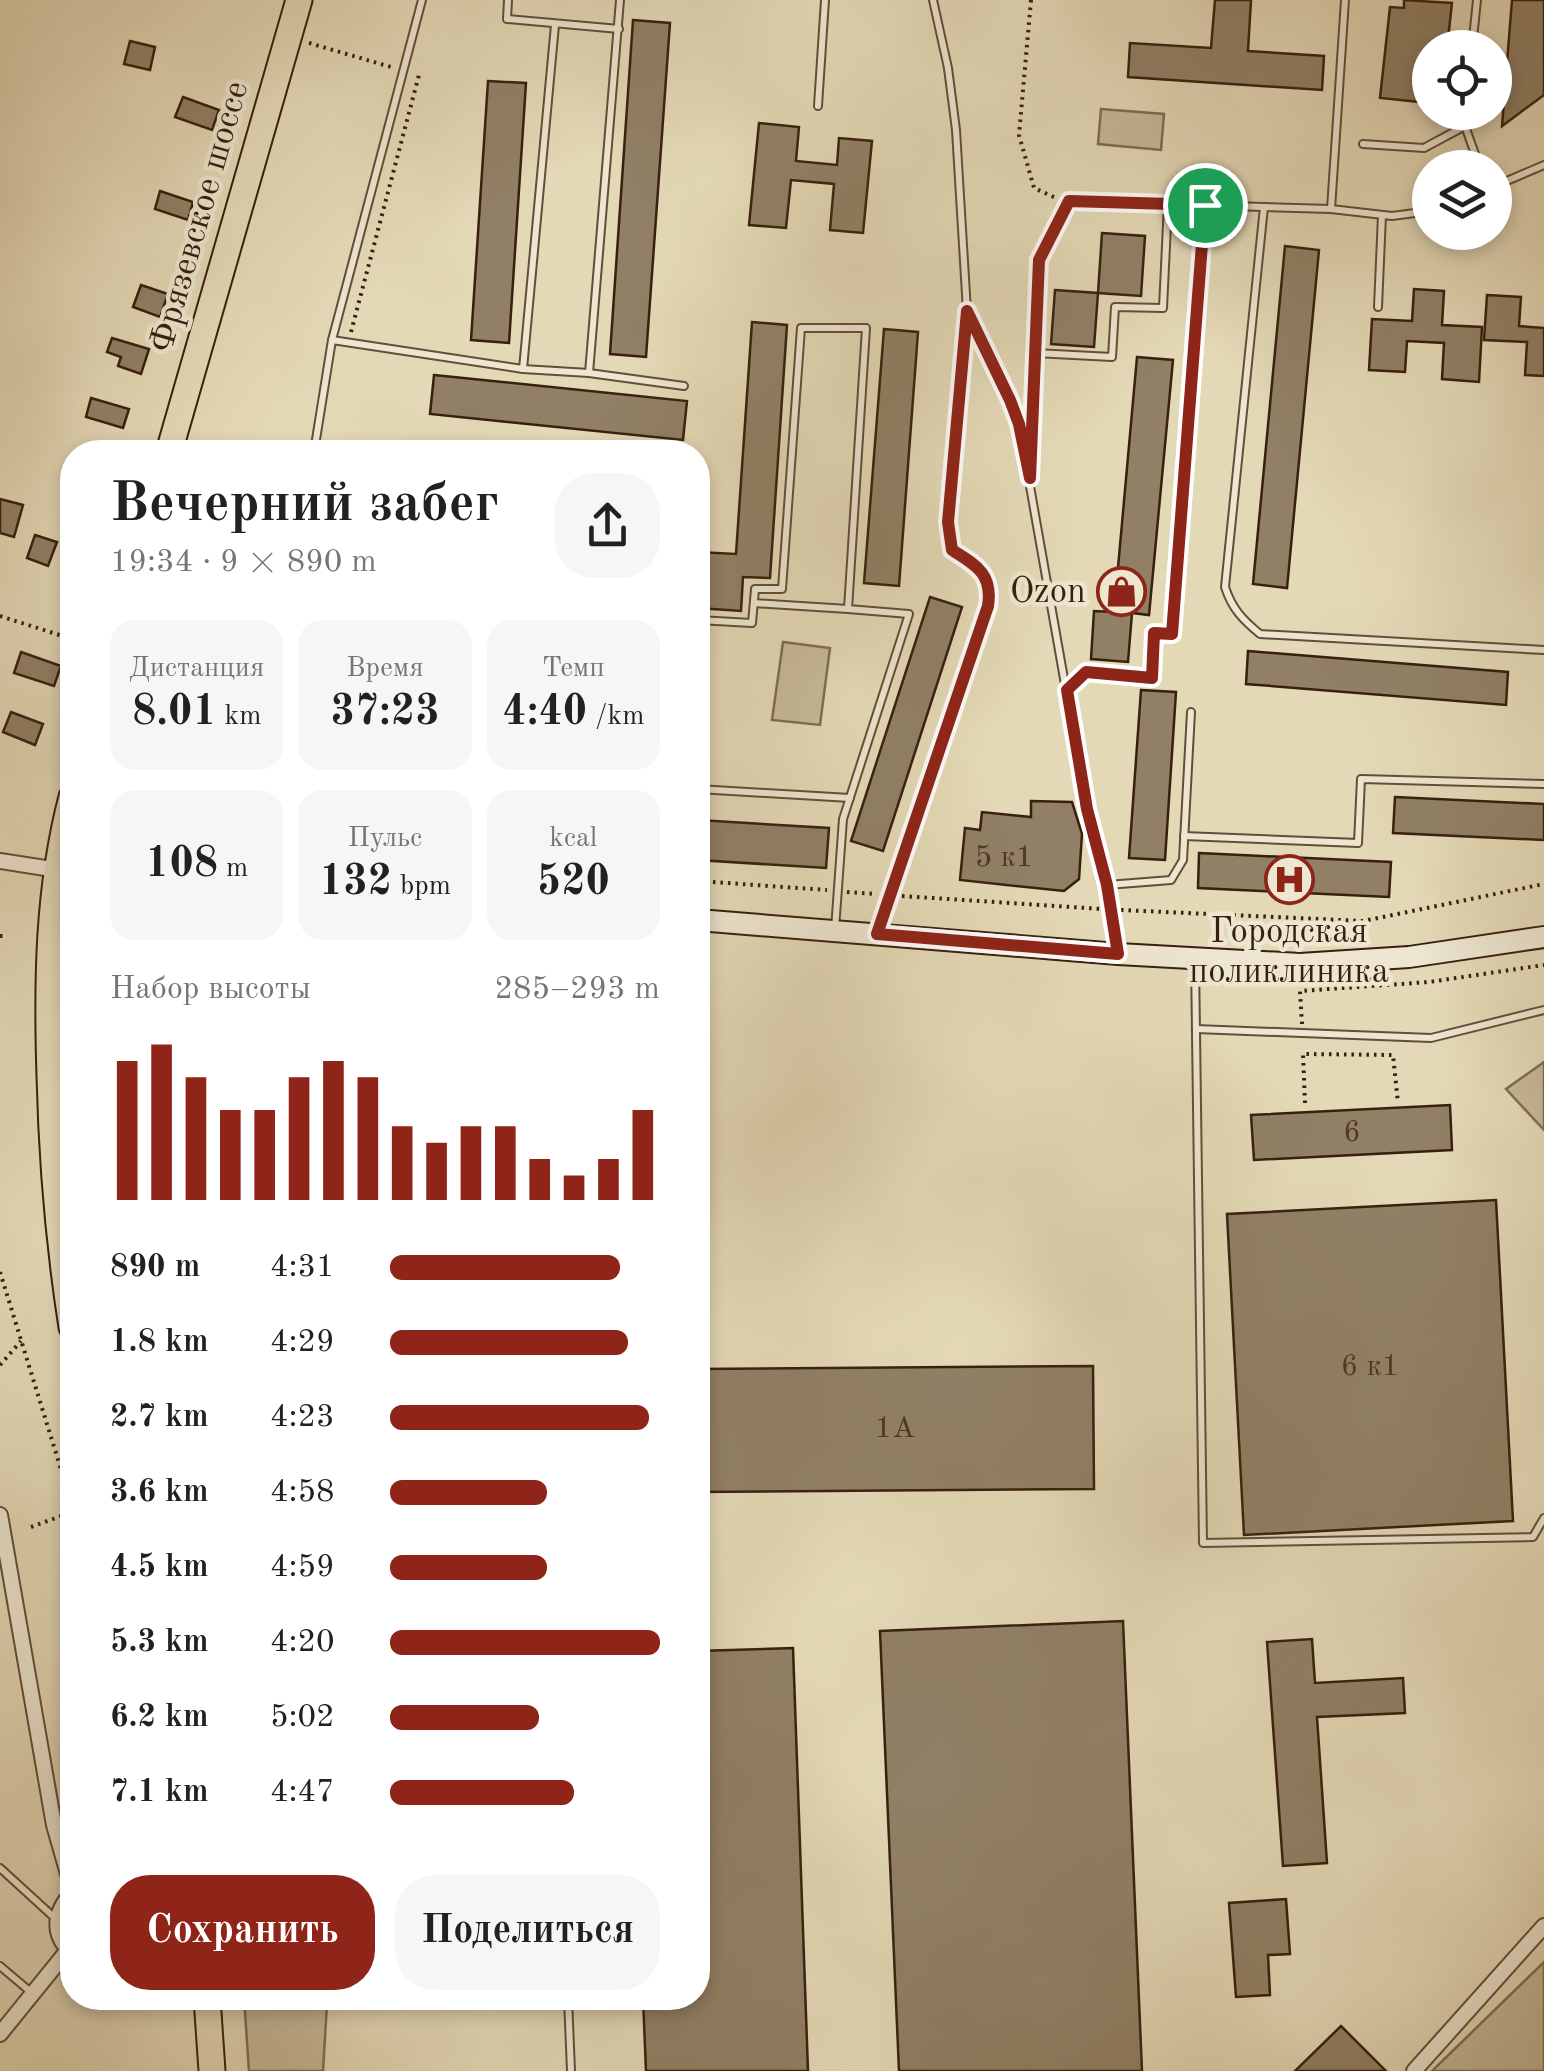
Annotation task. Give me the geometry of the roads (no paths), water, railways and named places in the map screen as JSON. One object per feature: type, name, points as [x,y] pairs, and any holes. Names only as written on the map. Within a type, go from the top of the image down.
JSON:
[{"type":"highway","name":"Фрязевское шоссе","points":[[172,440],[299,0]]},
{"type":"highway","points":[[60,891],[48,940],[51,1132],[60,1232]]},
{"type":"highway","points":[[208,2010],[212,2071]]},
{"type":"main road","points":[[710,921],[1118,954],[1356,963],[1544,937]]},
{"type":"street","points":[[0,862],[60,869]]},
{"type":"street","points":[[0,1515],[60,1848]]},
{"type":"street","points":[[60,1910],[60,1936]]},
{"type":"street","points":[[1414,2071],[1544,1926]]},
{"type":"street","points":[[0,2034],[60,1962]]},
{"type":"lane","points":[[316,440],[332,340],[422,0]]},
{"type":"lane","points":[[508,0],[506,19],[619,29]]},
{"type":"lane","points":[[589,373],[620,0]]},
{"type":"lane","points":[[818,106],[825,0]]},
{"type":"lane","points":[[877,934],[991,589],[978,566],[952,550],[948,522],[967,311],[956,130],[948,68],[932,0]]},
{"type":"lane","points":[[1331,209],[1345,0]]},
{"type":"lane","points":[[1474,30],[1477,0]]},
{"type":"lane","points":[[523,369],[555,25]]},
{"type":"lane","points":[[1363,144],[1424,148],[1458,130]]},
{"type":"lane","points":[[1512,179],[1544,165]]},
{"type":"lane","points":[[1030,478],[1039,260],[1069,201],[1331,209],[1382,215],[1412,212]]},
{"type":"lane","points":[[1035,353],[1112,357],[1116,308],[1163,308],[1168,204]]},
{"type":"lane","points":[[1067,690],[1086,672],[1152,678],[1154,633],[1172,634],[1205,205]]},
{"type":"lane","points":[[1264,207],[1225,587],[1240,618],[1260,634],[1544,650]]},
{"type":"lane","points":[[1378,307],[1382,215]]},
{"type":"lane","points":[[967,311],[1019,424],[1087,809],[1107,885],[1118,954]]},
{"type":"lane","points":[[710,621],[752,623],[754,589],[782,589],[801,328],[866,328],[848,609]]},
{"type":"lane","points":[[332,340],[523,369],[684,386]]},
{"type":"lane","points":[[754,603],[909,614],[843,818],[835,931]]},
{"type":"lane","points":[[1107,885],[1171,880],[1183,860],[1191,712]]},
{"type":"lane","points":[[1184,836],[1358,843],[1362,778],[1544,784]]},
{"type":"lane","points":[[710,790],[850,798]]},
{"type":"lane","points":[[1195,958],[1203,1543],[1533,1537],[1544,1518]]},
{"type":"lane","points":[[1196,1029],[1431,1038],[1544,1010]]},
{"type":"lane","points":[[0,1868],[57,1920]]},
{"type":"lane","points":[[0,1966],[32,1993]]},
{"type":"lane","points":[[568,2010],[570,2071]]},
{"type":"place","name":"Ozon","points":[[1121,592]]},
{"type":"place","name":"Городская поликлиника","points":[[1289,880]]}]
